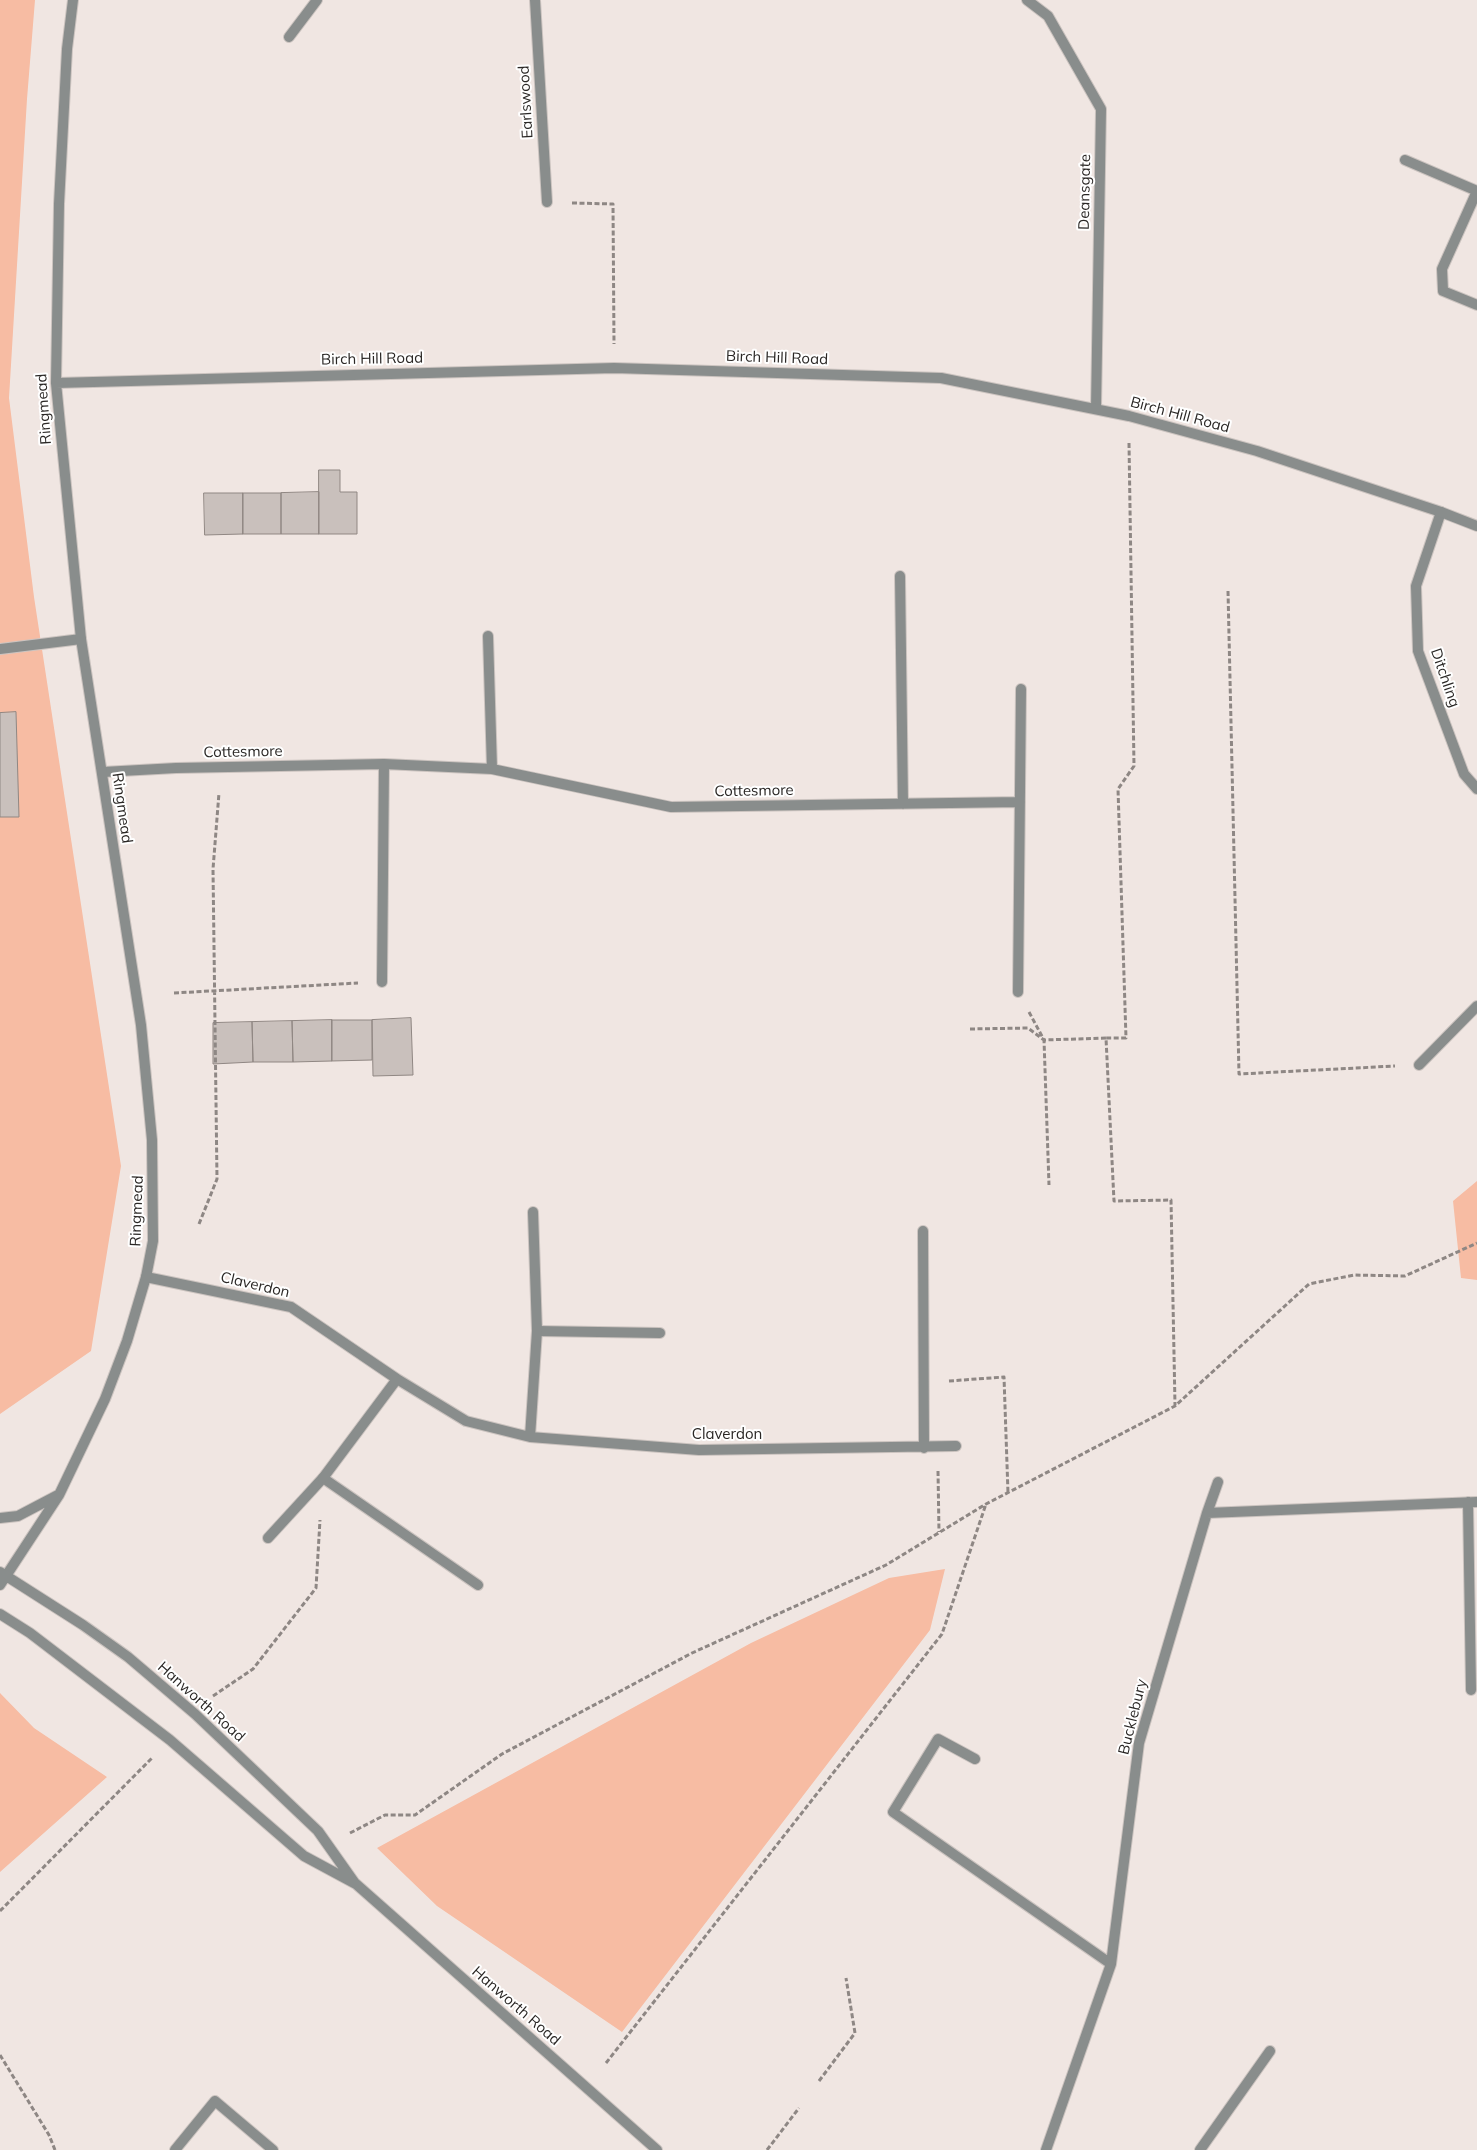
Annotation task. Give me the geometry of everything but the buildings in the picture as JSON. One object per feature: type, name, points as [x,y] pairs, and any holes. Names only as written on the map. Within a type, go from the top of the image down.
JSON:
[{"type":"street","name":"Ringmead","points":[[0,1585],[3,1574],[59,1494],[105,1399],[127,1341],[146,1277],[153,1240],[152,1140],[141,1025],[81,639],[56,383],[59,204],[66,49],[73,0]]},
{"type":"street","points":[[289,37],[317,0]]},
{"type":"street","name":"Earlswood","points":[[534,0],[547,202]]},
{"type":"street","name":"Deansgate","points":[[1027,0],[1048,16],[1101,109],[1096,409]]},
{"type":"street","points":[[1406,160],[1477,191],[1442,269],[1443,291],[1477,305]]},
{"type":"street","name":"Birch Hill Road","points":[[56,383],[614,368],[941,378],[1129,416],[1257,451],[1441,512],[1477,526]]},
{"type":"street","name":"Ditchling","points":[[1441,512],[1416,586],[1418,652],[1464,774],[1477,790]]},
{"type":"street","points":[[900,576],[903,804]]},
{"type":"street","points":[[488,636],[492,769]]},
{"type":"street","points":[[0,649],[81,639]]},
{"type":"street","points":[[1018,992],[1021,689]]},
{"type":"street","points":[[382,982],[384,764]]},
{"type":"street","name":"Cottesmore","points":[[103,772],[221,767],[384,764],[492,769],[671,807],[1020,802]]},
{"type":"street","points":[[1419,1065],[1477,1006]]},
{"type":"street","points":[[530,1437],[537,1331],[533,1212]]},
{"type":"street","points":[[922,1231],[924,1448]]},
{"type":"street","name":"Claverdon","points":[[146,1277],[290,1308],[397,1379],[466,1421],[530,1437],[699,1450],[924,1448],[956,1446]]},
{"type":"street","points":[[537,1331],[660,1333]]},
{"type":"street","points":[[268,1538],[323,1478],[397,1379]]},
{"type":"street","points":[[323,1478],[478,1585]]},
{"type":"street","name":"Bucklebury","points":[[1050,2148],[1111,1964],[1139,1743],[1207,1513],[1218,1482]]},
{"type":"street","points":[[0,1518],[18,1516],[59,1494]]},
{"type":"street","points":[[1207,1513],[1473,1502],[1471,1690]]},
{"type":"street","name":"Hanworth Road","points":[[3,1574],[83,1625],[128,1657],[195,1714],[318,1831],[356,1884],[657,2150]]},
{"type":"street","name":"Hanworth Road","points":[[0,1614],[30,1632],[170,1740],[304,1856],[356,1884]]},
{"type":"street","points":[[975,1759],[938,1739],[893,1812],[1111,1964]]},
{"type":"street","points":[[1200,2150],[1270,2051]]},
{"type":"street","points":[[175,2150],[215,2101],[273,2150]]},
{"type":"path","points":[[547,202],[613,204],[614,368]]},
{"type":"path","points":[[970,1029],[1028,1028],[1044,1040],[1126,1038],[1118,789],[1134,766],[1129,416]]},
{"type":"path","points":[[1228,591],[1239,1074],[1419,1065]]},
{"type":"path","points":[[199,1224],[217,1179],[213,869],[221,767]]},
{"type":"path","points":[[174,993],[382,982]]},
{"type":"path","points":[[1018,992],[1044,1040],[1049,1185]]},
{"type":"path","points":[[1106,1038],[1114,1201],[1171,1200],[1175,1406]]},
{"type":"path","points":[[349,1833],[385,1814],[415,1815],[502,1754],[692,1654],[886,1565],[986,1504],[1175,1406],[1308,1284],[1354,1275],[1405,1276],[1477,1243]]},
{"type":"path","points":[[923,1383],[1004,1377],[1008,1493]]},
{"type":"path","points":[[938,1447],[939,1533]]},
{"type":"path","points":[[212,1696],[253,1669],[316,1588],[323,1478]]},
{"type":"path","points":[[606,2063],[942,1634],[986,1504]]},
{"type":"path","points":[[0,1911],[158,1752]]},
{"type":"path","points":[[819,2081],[856,2033],[846,1978]]},
{"type":"path","points":[[0,2055],[49,2135],[56,2150]]},
{"type":"path","points":[[767,2150],[798,2108]]},
{"type":"shaded area","points":[[0,0],[35,0],[27,99],[9,398],[34,597],[121,1166],[91,1351],[0,1414]]},
{"type":"shaded area","points":[[1477,1181],[1477,1280],[1461,1278],[1453,1201]]},
{"type":"shaded area","points":[[945,1569],[930,1630],[622,2032],[437,1906],[377,1848],[751,1643],[889,1578]]},
{"type":"shaded area","points":[[0,1693],[34,1728],[107,1777],[0,1872]]}]
